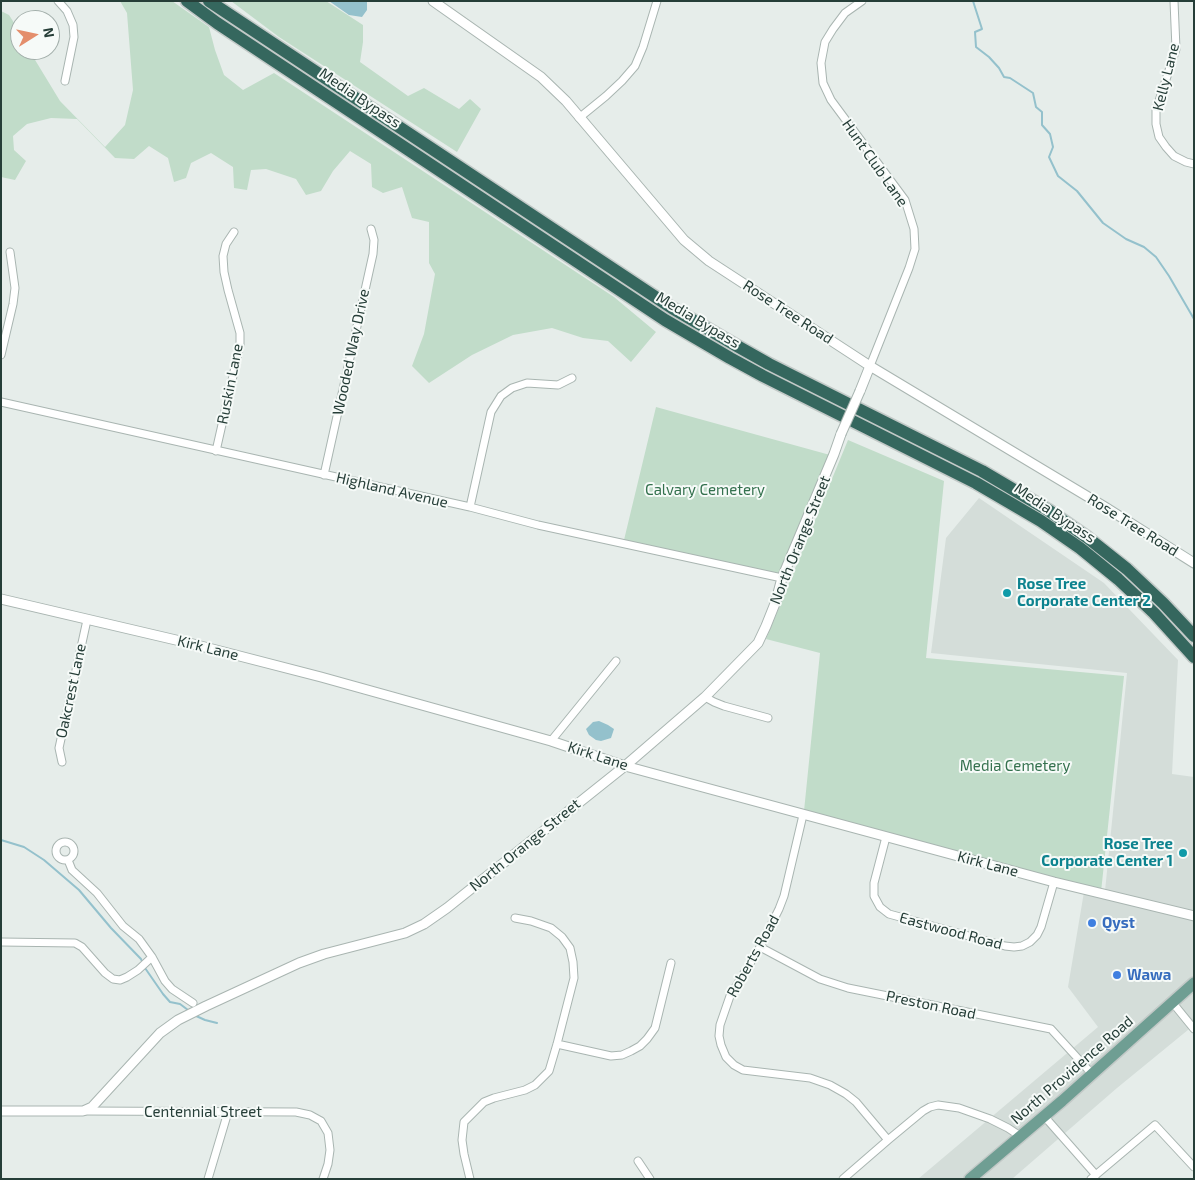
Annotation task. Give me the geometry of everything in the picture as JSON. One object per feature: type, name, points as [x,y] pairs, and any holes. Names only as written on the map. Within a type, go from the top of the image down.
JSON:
[{"type":"highway","name":"Media Bypass","points":[[187,1],[665,320],[755,371],[976,483],[1041,521],[1080,548],[1118,579],[1154,612],[1191,655]]},
{"type":"highway","name":"Media Bypass","points":[[209,1],[680,313],[769,364],[982,471],[1048,510],[1082,533],[1108,554],[1163,603],[1194,636]]},
{"type":"highway","points":[[1163,603],[1194,631]]},
{"type":"main road","name":"North Providence Road","points":[[970,1179],[1194,983]]},
{"type":"street","points":[[58,1],[67,11],[73,25],[74,37],[65,81]]},
{"type":"street","name":"Rose Tree Road","points":[[433,1],[541,76],[566,101],[692,248],[709,261],[870,366],[1106,507],[1194,563]]},
{"type":"street","points":[[579,118],[606,96],[635,66],[657,1]]},
{"type":"street","name":"Hunt Club Lane","points":[[862,1],[845,13],[825,42],[821,63],[823,83],[831,100],[906,200],[914,229],[915,248],[910,268],[870,366]]},
{"type":"street","name":"Kelly Lane","points":[[1174,1],[1176,49],[1156,110],[1156,124],[1159,136],[1174,156],[1194,164]]},
{"type":"street","name":"Wooded Way Drive","points":[[324,475],[373,254],[374,240],[371,229]]},
{"type":"street","name":"Ruskin Lane","points":[[216,451],[240,345],[240,333],[224,272],[226,244],[234,232]]},
{"type":"street","points":[[1,355],[15,288],[10,252]]},
{"type":"street","name":"North Orange Street","points":[[83,1111],[92,1107],[160,1033],[178,1020],[299,963],[324,954],[405,933],[424,924],[447,908],[625,766],[705,697],[758,643],[782,578],[870,366]]},
{"type":"street","points":[[470,507],[491,412],[501,396],[512,388],[527,383],[558,385],[572,378]]},
{"type":"street","name":"Highland Avenue","points":[[1,402],[470,507],[538,525],[782,578]]},
{"type":"street","name":"Kirk Lane","points":[[1,599],[193,644],[321,677],[550,741],[625,766],[803,815],[1054,882],[1194,916]]},
{"type":"street","name":"Oakcrest Lane","points":[[62,762],[59,748],[87,620]]},
{"type":"street","points":[[550,741],[616,661]]},
{"type":"street","points":[[705,697],[724,706],[768,718]]},
{"type":"street","name":"Roberts Road","points":[[803,815],[784,896],[760,947],[730,996],[720,1025],[719,1036],[721,1045],[726,1057],[743,1070],[810,1078],[830,1085],[846,1094],[856,1102],[888,1140]]},
{"type":"street","name":"Eastwood Road","points":[[886,837],[874,883],[874,896],[880,907],[889,914],[1005,946],[1022,946],[1038,935],[1054,882]]},
{"type":"street","points":[[68,860],[72,870],[97,893],[124,926],[139,939],[149,959],[165,981],[193,1003]]},
{"type":"street","points":[[470,1179],[462,1140],[464,1122],[484,1102],[525,1090],[535,1085],[549,1071],[558,1044],[574,978],[570,948],[562,937],[551,928],[515,918]]},
{"type":"street","points":[[1,942],[75,943],[82,946],[105,973],[113,979],[120,980],[138,970],[149,959]]},
{"type":"street","name":"Preston Road","points":[[760,947],[820,979],[848,988],[1051,1029],[1092,1074]]},
{"type":"street","points":[[558,1044],[611,1056],[622,1055],[640,1046],[655,1028],[671,963]]},
{"type":"street","points":[[1172,1002],[1194,1029]]},
{"type":"street","points":[[843,1179],[923,1111],[938,1105],[959,1108],[1008,1128],[1020,1136]]},
{"type":"street","points":[[1,1111],[83,1111]]},
{"type":"street","name":"Centennial Street","points":[[83,1111],[296,1112],[310,1115],[321,1121],[328,1133],[330,1150],[323,1179]]},
{"type":"street","points":[[208,1179],[228,1112]]},
{"type":"street","points":[[1044,1116],[1094,1178],[1155,1125],[1194,1167]]},
{"type":"street","points":[[638,1160],[650,1179]]},
{"type":"shaded area","points":[[979,498],[1104,583],[1178,660],[1172,774],[1194,777],[1194,1025],[1117,1088],[1012,1179],[918,1179],[1098,1027],[1068,987],[1084,892],[1105,891],[1127,673],[931,653],[946,538]]},
{"type":"green space","points":[[120,1],[172,1],[209,27],[224,75],[243,90],[274,73],[614,297],[656,332],[631,362],[608,341],[583,338],[552,328],[513,335],[472,355],[429,383],[412,366],[424,334],[435,274],[429,263],[429,222],[412,218],[402,187],[383,193],[372,187],[371,164],[350,151],[333,171],[321,191],[306,195],[296,179],[266,169],[251,170],[247,190],[234,188],[233,167],[211,153],[191,163],[186,178],[174,182],[168,158],[149,146],[134,159],[115,158],[77,119],[51,118],[27,124],[13,136],[14,150],[26,161],[15,180],[1,177],[1,11],[10,17],[10,60],[35,60],[60,101],[105,147],[125,125],[133,90],[127,13]]},
{"type":"green space","points":[[231,1],[326,1],[363,25],[360,62],[408,96],[424,88],[459,109],[470,99],[481,109],[457,152],[279,37]]},
{"type":"green space","name":"Calvary Cemetery","points":[[656,407],[830,455],[780,572],[774,574],[624,540]]},
{"type":"green space","name":"Media Cemetery","points":[[848,440],[944,481],[926,658],[1124,676],[1101,892],[804,811],[820,653],[766,639]]},
{"type":"water","points":[[329,1],[367,1],[367,10],[362,17],[349,15]]},
{"type":"water","points":[[599,721],[614,729],[611,738],[601,741],[589,735],[586,729],[593,722]]},
{"type":"waterway","points":[[973,1],[982,29],[975,32],[976,47],[989,57],[1004,77],[1010,78],[1033,93],[1036,107],[1042,112],[1042,125],[1050,134],[1053,147],[1049,157],[1058,176],[1077,191],[1103,223],[1126,239],[1144,247],[1156,257],[1194,319]]},
{"type":"waterway","points":[[1,840],[24,847],[44,860],[79,890],[111,928],[141,959],[143,964]]},
{"type":"waterway","points":[[145,968],[170,1002],[180,1004],[188,1010]]},
{"type":"waterway","points":[[194,1015],[217,1023]]},
{"type":"place","name":"Rose Tree Corporate Center 2","points":[[1007,593]]},
{"type":"place","name":"Rose Tree Corporate Center 1","points":[[1183,853]]},
{"type":"place","name":"Qyst","points":[[1092,923]]},
{"type":"place","name":"Wawa","points":[[1117,975]]}]
